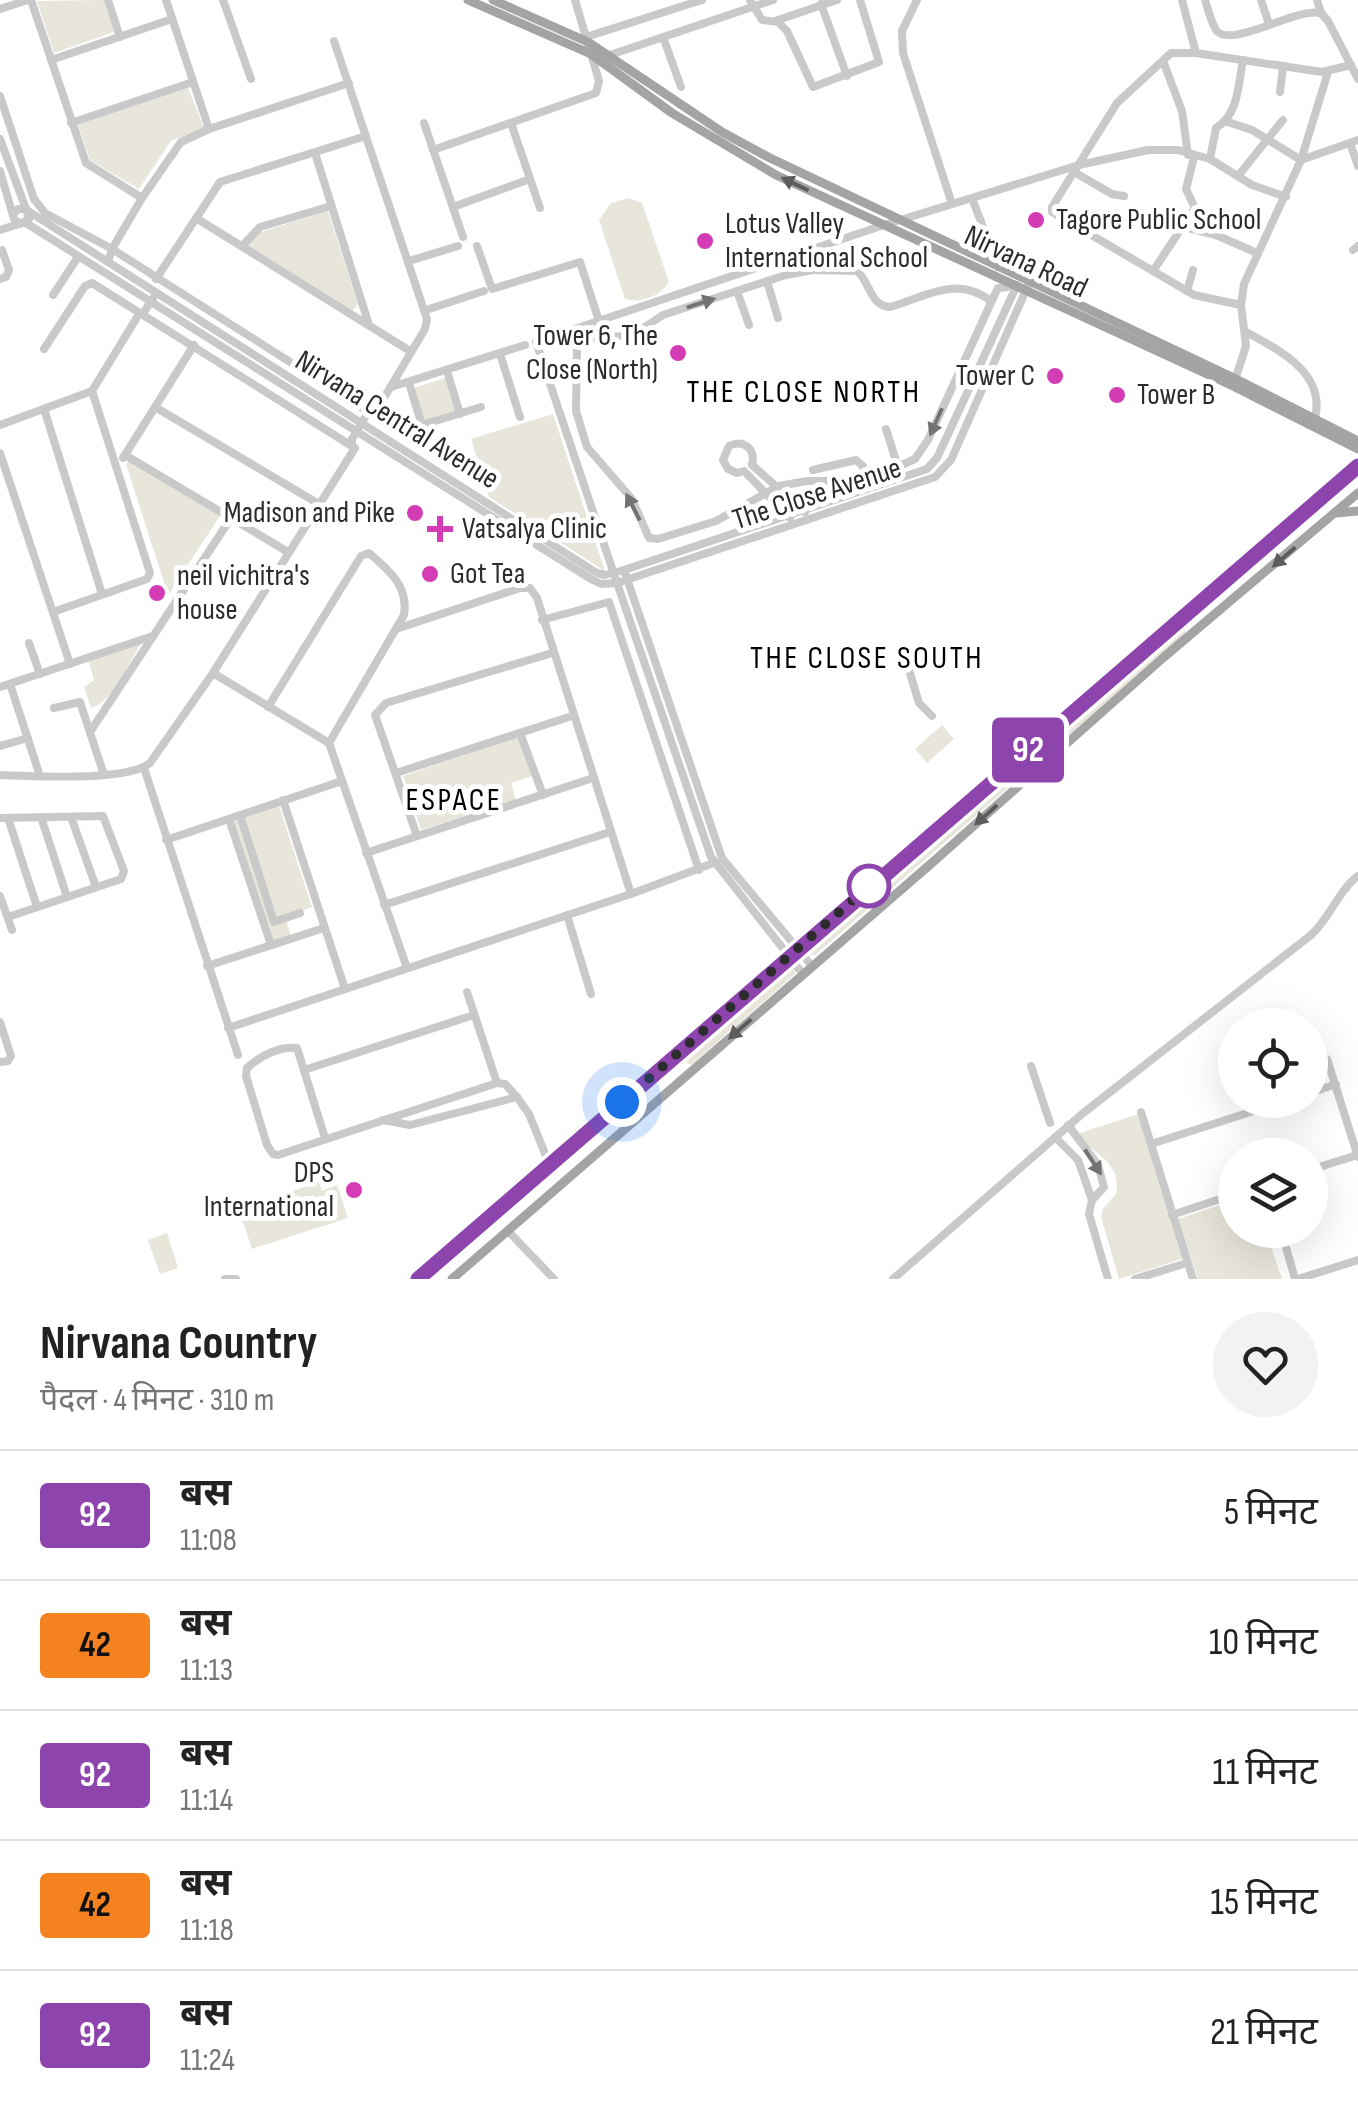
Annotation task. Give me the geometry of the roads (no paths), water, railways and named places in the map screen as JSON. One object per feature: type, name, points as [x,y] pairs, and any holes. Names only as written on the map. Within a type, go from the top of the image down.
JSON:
[{"type":"main road","name":"Nirvana Road","points":[[468,0],[590,54],[672,112],[776,175],[1021,283],[1358,441]]},
{"type":"main road","name":"Nirvana Road","points":[[493,0],[587,39],[722,132],[998,267],[1021,283]]},
{"type":"main road","name":"Nirvana Road","points":[[1235,383],[1358,448]]},
{"type":"main road","points":[[418,1279],[1358,466]]},
{"type":"main road","points":[[452,1279],[1358,493]]},
{"type":"main road","points":[[1335,513],[1358,511]]},
{"type":"main road","points":[[1300,517],[1312,534]]},
{"type":"main road","points":[[1188,612],[1201,626]]},
{"type":"street","points":[[0,9],[30,0],[86,164],[142,198]]},
{"type":"street","points":[[108,0],[120,37]]},
{"type":"street","points":[[166,0],[209,130]]},
{"type":"street","points":[[223,0],[251,79]]},
{"type":"street","points":[[433,150],[596,93],[600,85],[576,0]]},
{"type":"street","points":[[587,39],[673,5],[702,0]]},
{"type":"street","points":[[610,54],[773,0]]},
{"type":"street","points":[[752,4],[765,22],[774,22],[837,0]]},
{"type":"street","points":[[774,22],[787,31],[811,86],[879,62],[860,0]]},
{"type":"street","points":[[917,0],[902,31],[903,53],[952,204]]},
{"type":"street","points":[[1184,0],[1196,53]]},
{"type":"street","points":[[1205,0],[1216,30],[1222,35],[1240,35],[1302,12],[1320,13]]},
{"type":"street","points":[[1260,0],[1269,24]]},
{"type":"street","points":[[1317,0],[1320,13],[1328,20],[1358,78]]},
{"type":"street","points":[[821,4],[847,76]]},
{"type":"street","points":[[51,60],[172,19]]},
{"type":"street","points":[[663,37],[681,86]]},
{"type":"street","points":[[334,41],[426,310],[425,329],[372,414]]},
{"type":"street","points":[[1241,304],[1201,298],[1187,291],[1052,212],[1052,208],[1122,97],[1171,53],[1196,53],[1328,72],[1350,65]]},
{"type":"street","points":[[1228,122],[1243,60]]},
{"type":"street","points":[[1153,272],[1195,208],[1186,189],[1191,156],[1182,112],[1163,61]]},
{"type":"street","points":[[1280,92],[1282,66]]},
{"type":"street","points":[[1235,383],[1246,332],[1241,304],[1244,284],[1286,198],[1328,72]]},
{"type":"street","points":[[72,123],[193,82]]},
{"type":"street","points":[[112,249],[180,142],[349,83]]},
{"type":"street","points":[[0,96],[38,207],[112,249],[372,414],[374,418],[352,446]]},
{"type":"street","points":[[1238,176],[1283,120]]},
{"type":"street","points":[[1210,160],[1216,128],[1228,122],[1238,123],[1301,160],[1354,142],[1358,166]]},
{"type":"street","points":[[424,123],[464,236]]},
{"type":"street","points":[[511,123],[540,208]]},
{"type":"street","points":[[156,279],[220,182],[366,136]]},
{"type":"street","points":[[0,138],[30,217],[0,220]]},
{"type":"street","points":[[803,974],[792,953],[721,864],[615,578],[536,342],[900,220],[1158,148],[1210,160],[1252,185],[1286,198]]},
{"type":"street","points":[[315,153],[369,326]]},
{"type":"street","points":[[1077,168],[1112,194],[1124,196]]},
{"type":"street","points":[[0,170],[18,219]]},
{"type":"street","points":[[453,207],[530,179]]},
{"type":"street","points":[[972,198],[998,267]]},
{"type":"street","points":[[242,246],[250,233],[260,227],[331,206]]},
{"type":"street","points":[[18,219],[18,208],[27,210]]},
{"type":"street","name":"Nirvana Central Avenue","points":[[27,210],[362,430]]},
{"type":"street","points":[[196,218],[410,352]]},
{"type":"street","points":[[0,230],[18,219]]},
{"type":"street","name":"Nirvana Central Avenue","points":[[18,219],[597,572],[615,578]]},
{"type":"street","points":[[1184,227],[1216,235],[1256,253]]},
{"type":"street","points":[[410,261],[458,246]]},
{"type":"street","points":[[477,246],[492,290],[580,262],[599,321]]},
{"type":"street","points":[[104,260],[106,250],[112,249]]},
{"type":"street","points":[[0,278],[8,274],[2,250]]},
{"type":"street","points":[[53,295],[78,257]]},
{"type":"street","points":[[991,301],[959,286],[882,306],[873,299],[862,275],[850,270],[813,270],[663,314],[631,336],[584,340],[574,357],[576,412],[586,447],[632,499],[649,538],[658,539],[716,522],[779,486],[863,477],[898,467],[915,458],[928,440],[998,288],[1021,283]]},
{"type":"street","points":[[1187,291],[1193,270]]},
{"type":"street","points":[[767,281],[778,318]]},
{"type":"street","points":[[0,775],[104,775],[144,768],[213,673],[356,448],[92,283],[44,349]]},
{"type":"street","name":"The Close Avenue","points":[[897,486],[927,469],[937,458],[1021,283]]},
{"type":"street","name":"The Close Avenue","points":[[626,575],[789,516],[935,477],[951,460],[1021,283]]},
{"type":"street","points":[[0,425],[92,392],[153,291]]},
{"type":"street","points":[[426,310],[484,291]]},
{"type":"street","points":[[737,291],[749,325]]},
{"type":"street","points":[[1246,332],[1295,361],[1314,391],[1318,405],[1315,418]]},
{"type":"street","points":[[118,466],[194,345]]},
{"type":"street","points":[[391,387],[524,346]]},
{"type":"street","points":[[500,354],[520,417]]},
{"type":"street","points":[[447,371],[460,414]]},
{"type":"street","points":[[410,384],[430,451]]},
{"type":"street","points":[[53,612],[146,579],[150,573],[92,392]]},
{"type":"street","points":[[155,407],[319,504]]},
{"type":"street","points":[[422,426],[481,407]]},
{"type":"street","points":[[44,409],[102,594]]},
{"type":"street","points":[[886,429],[898,467]]},
{"type":"street","points":[[0,454],[70,664]]},
{"type":"street","points":[[126,456],[288,552]]},
{"type":"street","points":[[814,470],[856,460],[863,466],[863,477]]},
{"type":"street","points":[[797,524],[770,500],[748,468],[779,486],[813,519]]},
{"type":"street","points":[[927,469],[935,477]]},
{"type":"street","name":"The Close Avenue","points":[[626,575],[813,519],[863,497]]},
{"type":"street","points":[[90,732],[231,518]]},
{"type":"street","points":[[268,707],[364,554],[369,554],[392,573],[406,604],[396,629],[329,743]]},
{"type":"street","points":[[615,578],[626,575],[721,864]]},
{"type":"street","points":[[396,629],[525,587],[533,592],[630,894]]},
{"type":"street","points":[[542,620],[609,602],[700,870]]},
{"type":"street","points":[[40,776],[5,685],[153,636]]},
{"type":"street","points":[[29,643],[40,674]]},
{"type":"street","points":[[417,836],[375,715],[379,709],[552,653]]},
{"type":"street","points":[[908,670],[920,704],[932,716]]},
{"type":"street","points":[[213,673],[329,743],[406,968]]},
{"type":"street","points":[[54,708],[80,702],[104,775]]},
{"type":"street","points":[[396,772],[572,716]]},
{"type":"street","points":[[520,733],[542,795]]},
{"type":"street","points":[[0,746],[28,738]]},
{"type":"street","points":[[144,768],[238,1055]]},
{"type":"street","points":[[366,853],[593,778]]},
{"type":"street","points":[[166,840],[342,781]]},
{"type":"street","points":[[283,800],[345,989]]},
{"type":"street","points":[[8,917],[38,907],[66,897],[96,887],[124,875],[106,819],[98,815],[4,818],[38,907]]},
{"type":"street","points":[[240,815],[270,923],[272,945]]},
{"type":"street","points":[[40,817],[66,897]]},
{"type":"street","points":[[71,817],[96,887]]},
{"type":"street","points":[[229,818],[270,923]]},
{"type":"street","points":[[384,905],[610,832]]},
{"type":"street","points":[[228,1028],[721,864]]},
{"type":"street","points":[[893,1279],[1068,1125],[1310,934],[1331,914],[1348,884],[1358,876]]},
{"type":"street","points":[[0,896],[12,930]]},
{"type":"street","points":[[270,923],[300,913]]},
{"type":"street","points":[[567,915],[591,994]]},
{"type":"street","points":[[206,966],[324,928]]},
{"type":"street","points":[[792,953],[812,966]]},
{"type":"street","points":[[467,992],[497,1082]]},
{"type":"street","points":[[304,1070],[474,1015]]},
{"type":"street","points":[[0,1022],[12,1056],[0,1062]]},
{"type":"street","points":[[325,1138],[297,1048],[258,1058],[247,1068],[246,1076],[273,1154],[325,1138],[382,1120],[497,1082],[518,1097],[529,1114],[550,1166]]},
{"type":"street","points":[[1328,1058],[1358,1156],[1328,1165]]},
{"type":"street","points":[[1032,1066],[1050,1123]]},
{"type":"street","points":[[1328,1087],[1336,1084]]},
{"type":"street","points":[[382,1120],[402,1126],[518,1097]]},
{"type":"street","points":[[1140,1112],[1192,1279]]},
{"type":"street","points":[[1151,1144],[1232,1118]]},
{"type":"street","points":[[1068,1125],[1102,1174],[1104,1187],[1092,1200]]},
{"type":"street","points":[[1055,1137],[1078,1160],[1092,1200],[1089,1220],[1108,1279]]},
{"type":"street","points":[[1172,1215],[1218,1200]]},
{"type":"street","points":[[508,1231],[554,1279]]},
{"type":"street","points":[[1286,1248],[1296,1279],[1358,1260]]},
{"type":"street","points":[[1135,1279],[1187,1263]]},
{"type":"street","points":[[225,1279],[236,1279]]},
{"type":"place","name":"Tagore Public School","points":[[1036,220]]},
{"type":"place","name":"Lotus Valley International School","points":[[705,241]]},
{"type":"place","name":"Tower 6, The Close (North)","points":[[678,353]]},
{"type":"place","name":"Tower C","points":[[1055,376]]},
{"type":"place","name":"Tower B","points":[[1117,395]]},
{"type":"place","name":"Madison and Pike","points":[[415,513]]},
{"type":"place","name":"Vatsalya Clinic","points":[[440,529]]},
{"type":"place","name":"Got Tea","points":[[430,574]]},
{"type":"place","name":"neil vichitra's house","points":[[157,593]]},
{"type":"place","name":"DPS International","points":[[354,1190]]},
{"type":"district","name":"THE CLOSE NORTH","points":[[804,392]]},
{"type":"district","name":"THE CLOSE SOUTH","points":[[867,658]]},
{"type":"district","name":"ESPACE","points":[[454,800]]}]
